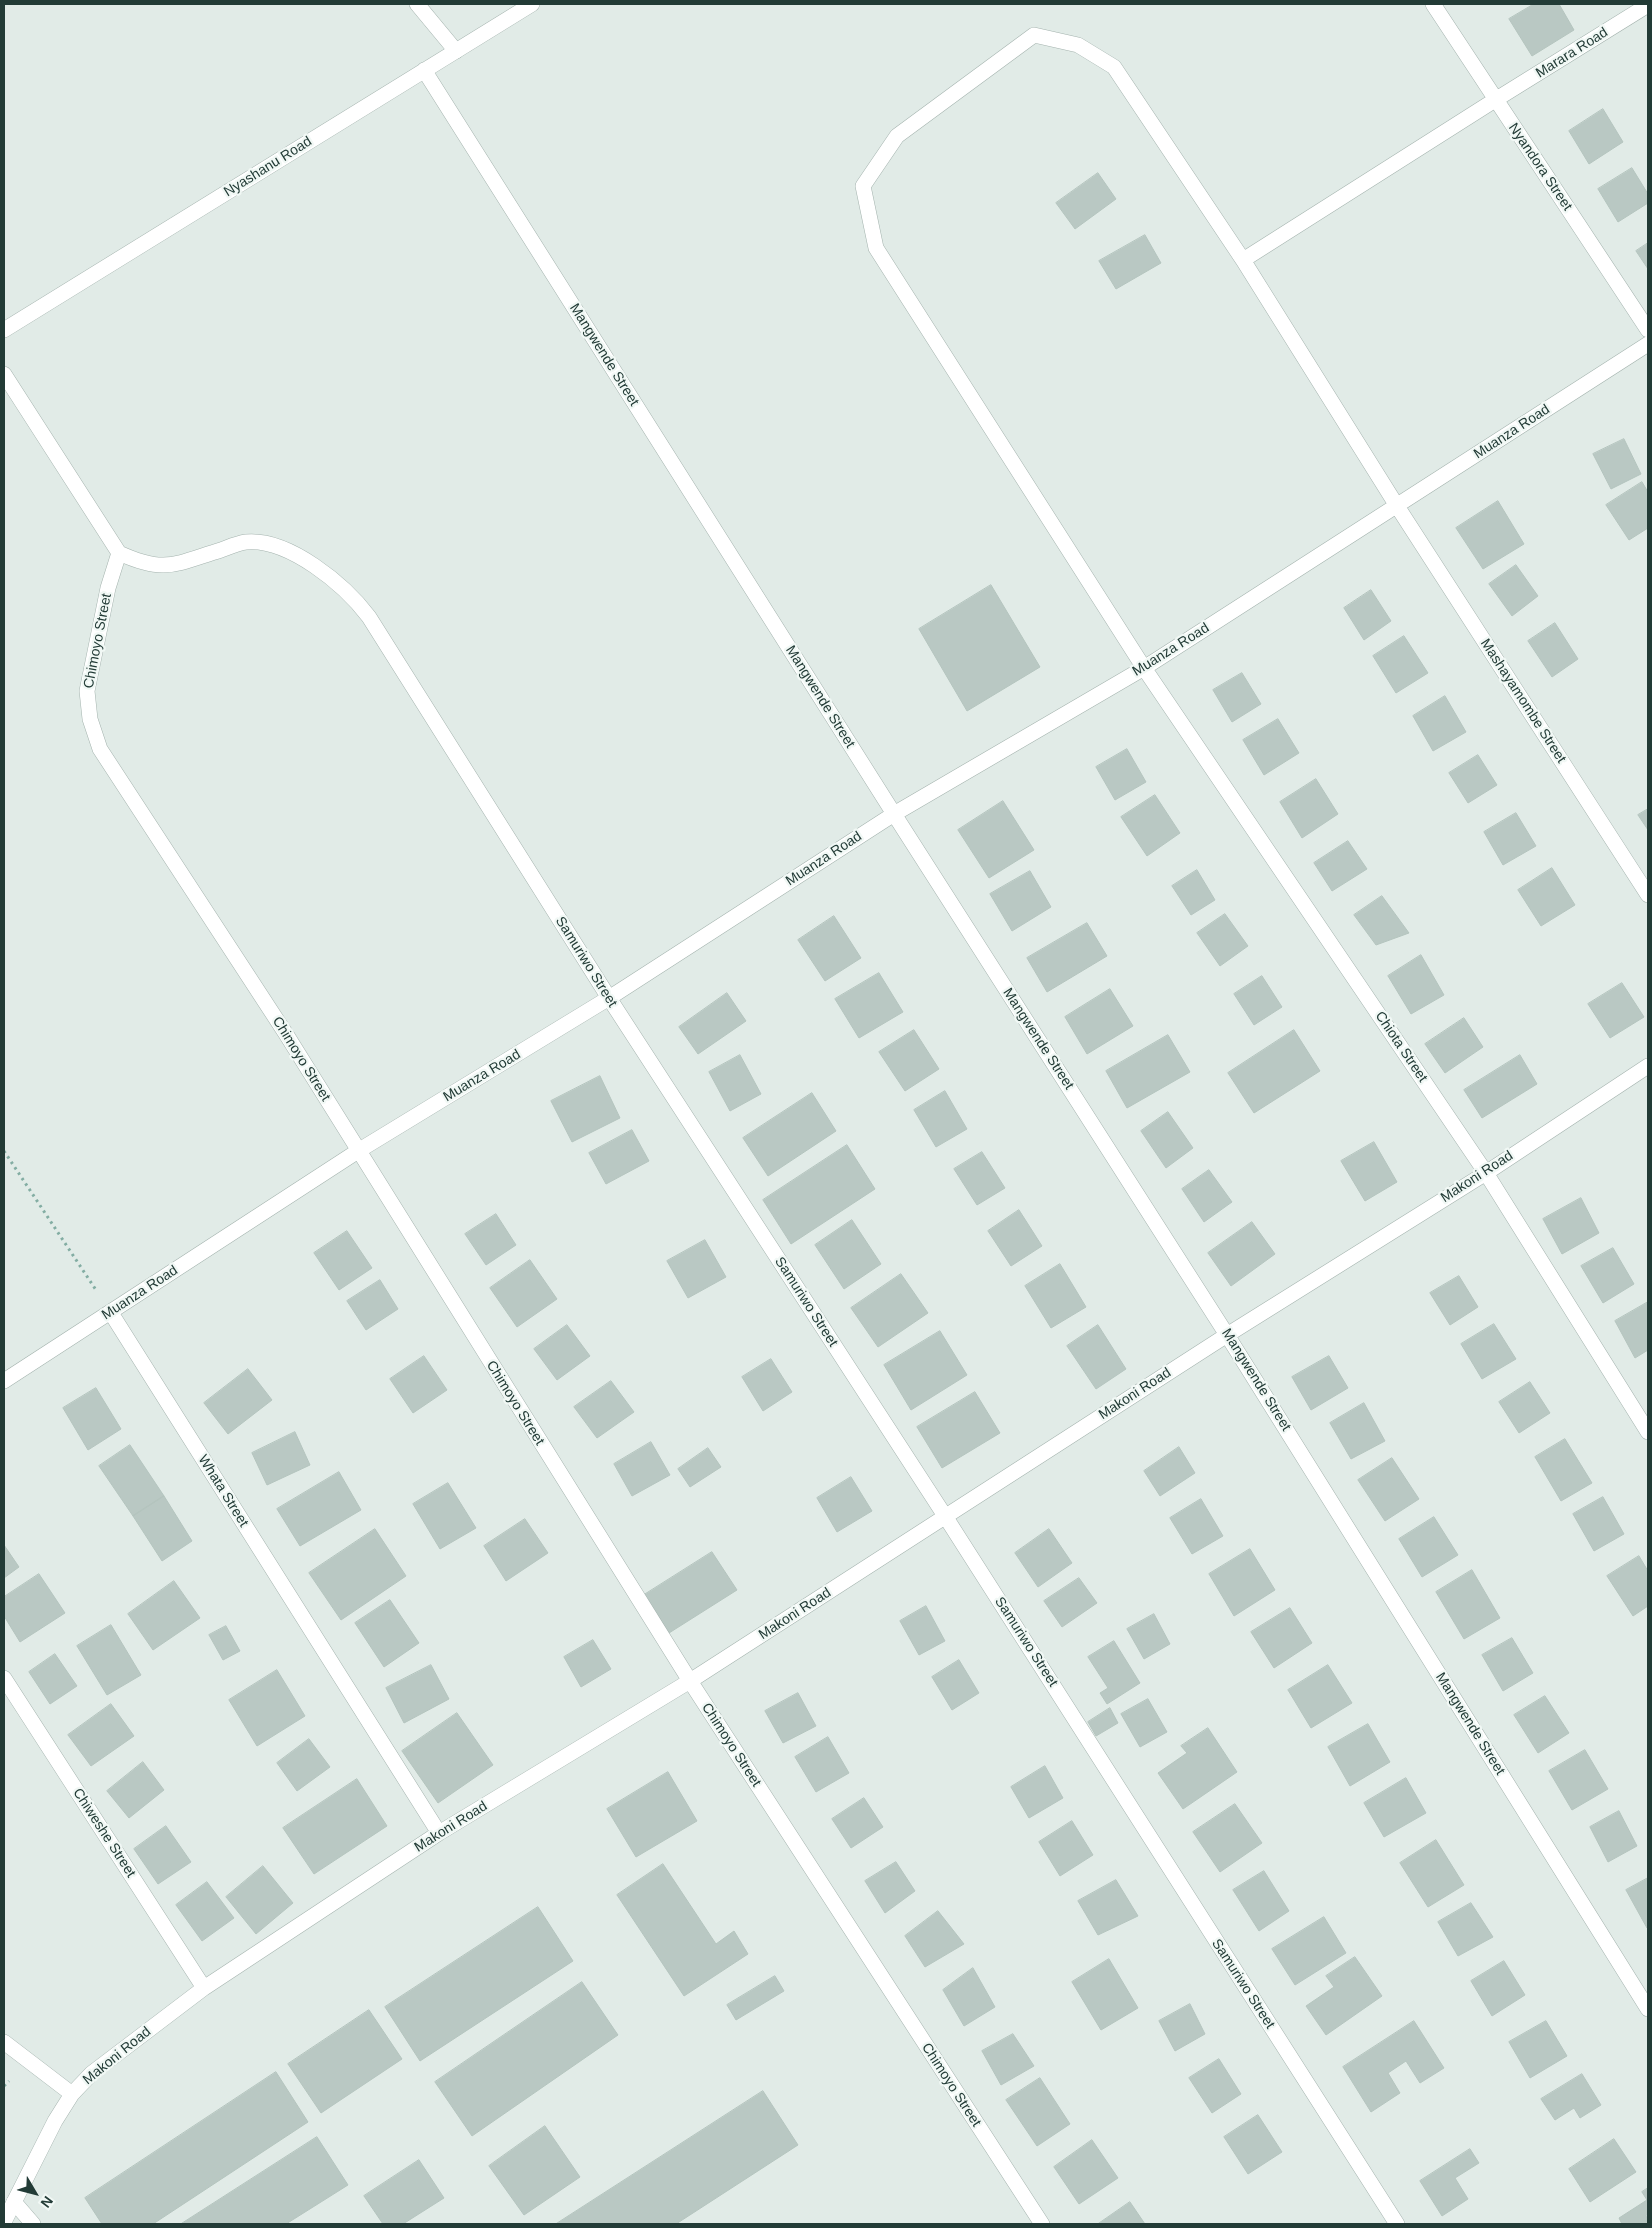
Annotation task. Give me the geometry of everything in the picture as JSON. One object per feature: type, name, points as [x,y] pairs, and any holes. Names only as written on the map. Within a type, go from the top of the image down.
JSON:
[{"type":"street","points":[[417,4],[456,50]]},
{"type":"street","name":"Nyashanu Road","points":[[4,330],[532,4]]},
{"type":"street","name":"Nyandora Street","points":[[1433,4],[1648,330]]},
{"type":"street","name":"Marara Road","points":[[1243,260],[1648,5]]},
{"type":"street","name":"Chiota Street","points":[[1243,260],[1114,67],[1078,45],[1034,35],[897,136],[863,186],[876,248],[1144,668],[1486,1172],[1648,1432]]},
{"type":"street","name":"Mangwende Street","points":[[424,70],[894,814],[1227,1334],[1648,2009]]},
{"type":"street","name":"Mashayamombe Street","points":[[1243,260],[1397,506],[1648,895]]},
{"type":"street","name":"Muanza Road","points":[[4,1380],[111,1313],[358,1151],[609,998],[894,814],[1144,668],[1648,344]]},
{"type":"street","points":[[4,374],[118,553]]},
{"type":"street","name":"Samuriwo Street","points":[[118,553],[150,565],[170,566],[244,542],[264,542],[280,547],[336,581],[356,600],[369,617],[609,998],[945,1516],[1397,2224]]},
{"type":"street","name":"Chimoyo Street","points":[[118,553],[108,588],[87,691],[90,719],[100,750],[286,1034],[690,1681],[1042,2224]]},
{"type":"street","name":"Makoni Road","points":[[4,2222],[55,2120],[72,2094],[92,2073],[204,1988],[439,1833],[690,1681],[1227,1334],[1486,1172],[1648,1066]]},
{"type":"street","name":"Whata Street","points":[[111,1313],[439,1833]]},
{"type":"street","name":"Chiweshe Street","points":[[4,1678],[204,1988]]},
{"type":"street","points":[[4,2042],[72,2094]]},
{"type":"street","points":[[14,2202],[33,2224]]},
{"type":"path","points":[[4,1151],[111,1313]]},
{"type":"building","points":[[1534,4],[1559,4],[1574,30],[1532,56],[1509,19]]},
{"type":"building","points":[[1603,109],[1623,142],[1589,164],[1569,131]]},
{"type":"building","points":[[1632,168],[1648,194],[1648,203],[1618,222],[1598,189]]},
{"type":"building","points":[[1098,173],[1116,199],[1075,229],[1056,203]]},
{"type":"building","points":[[1145,235],[1161,263],[1116,289],[1099,261]]},
{"type":"building","points":[[1648,243],[1648,269],[1636,251]]},
{"type":"building","points":[[1624,439],[1641,474],[1611,489],[1593,454]]},
{"type":"building","points":[[1642,482],[1648,492],[1648,528],[1629,540],[1606,505]]},
{"type":"building","points":[[1498,501],[1524,544],[1483,569],[1456,528]]},
{"type":"building","points":[[1516,565],[1538,596],[1512,616],[1489,584]]},
{"type":"building","points":[[991,585],[1040,667],[967,711],[919,629]]},
{"type":"building","points":[[1371,590],[1391,621],[1364,640],[1344,608]]},
{"type":"building","points":[[1555,623],[1578,659],[1552,677],[1528,641]]},
{"type":"building","points":[[1404,636],[1428,673],[1396,693],[1373,656]]},
{"type":"building","points":[[1242,673],[1261,704],[1232,722],[1213,690]]},
{"type":"building","points":[[1445,696],[1466,732],[1433,751],[1413,716]]},
{"type":"building","points":[[1278,719],[1299,753],[1264,775],[1243,740]]},
{"type":"building","points":[[1127,749],[1146,782],[1115,800],[1096,767]]},
{"type":"building","points":[[1478,755],[1497,785],[1468,803],[1449,773]]},
{"type":"building","points":[[1316,779],[1338,814],[1302,838],[1280,802]]},
{"type":"building","points":[[1155,795],[1180,833],[1147,856],[1121,817]]},
{"type":"building","points":[[1003,801],[1034,850],[989,878],[958,830]]},
{"type":"building","points":[[1648,809],[1648,830],[1638,815]]},
{"type":"building","points":[[1516,813],[1536,846],[1503,865],[1484,832]]},
{"type":"building","points":[[1348,841],[1367,869],[1332,891],[1314,863]]},
{"type":"building","points":[[1552,868],[1575,905],[1541,926],[1518,890]]},
{"type":"building","points":[[1197,870],[1215,900],[1191,915],[1172,886]]},
{"type":"building","points":[[1030,871],[1051,907],[1012,931],[990,894]]},
{"type":"building","points":[[1382,896],[1409,933],[1376,945],[1354,915]]},
{"type":"building","points":[[1225,914],[1248,946],[1220,966],[1197,933]]},
{"type":"building","points":[[834,916],[861,958],[825,981],[798,940]]},
{"type":"building","points":[[1087,923],[1107,956],[1047,992],[1027,958]]},
{"type":"building","points":[[1421,955],[1444,995],[1411,1014],[1388,976]]},
{"type":"building","points":[[879,973],[903,1012],[859,1038],[835,999]]},
{"type":"building","points":[[1262,976],[1282,1007],[1254,1025],[1234,994]]},
{"type":"building","points":[[1622,983],[1644,1017],[1610,1038],[1588,1004]]},
{"type":"building","points":[[1110,989],[1133,1026],[1087,1054],[1065,1017]]},
{"type":"building","points":[[727,993],[746,1021],[698,1054],[679,1027]]},
{"type":"building","points":[[1464,1018],[1483,1047],[1445,1073],[1425,1044]]},
{"type":"building","points":[[914,1030],[939,1069],[905,1091],[879,1052]]},
{"type":"building","points":[[1294,1030],[1320,1071],[1254,1113],[1228,1073]]},
{"type":"building","points":[[1168,1035],[1190,1072],[1127,1108],[1106,1071]]},
{"type":"building","points":[[740,1055],[761,1094],[730,1111],[709,1072]]},
{"type":"building","points":[[1520,1055],[1537,1084],[1482,1118],[1464,1090]]},
{"type":"building","points":[[600,1076],[620,1118],[572,1142],[551,1101]]},
{"type":"building","points":[[945,1091],[967,1129],[936,1147],[914,1110]]},
{"type":"building","points":[[812,1093],[836,1131],[768,1176],[743,1138]]},
{"type":"building","points":[[1168,1112],[1193,1148],[1166,1168],[1141,1131]]},
{"type":"building","points":[[632,1130],[649,1161],[606,1184],[589,1153]]},
{"type":"building","points":[[1374,1142],[1397,1182],[1365,1201],[1341,1161]]},
{"type":"building","points":[[847,1145],[875,1189],[791,1244],[763,1200]]},
{"type":"building","points":[[982,1152],[1005,1188],[977,1205],[954,1169]]},
{"type":"building","points":[[1209,1170],[1232,1202],[1204,1222],[1182,1189]]},
{"type":"building","points":[[1581,1198],[1599,1233],[1562,1254],[1543,1219]]},
{"type":"building","points":[[1019,1210],[1042,1246],[1011,1266],[988,1231]]},
{"type":"building","points":[[496,1214],[516,1245],[486,1265],[465,1234]]},
{"type":"building","points":[[852,1220],[881,1264],[844,1289],[815,1245]]},
{"type":"building","points":[[1252,1222],[1275,1254],[1231,1286],[1208,1253]]},
{"type":"building","points":[[347,1231],[372,1268],[339,1290],[314,1253]]},
{"type":"building","points":[[705,1240],[726,1277],[688,1298],[667,1261]]},
{"type":"building","points":[[1613,1248],[1634,1284],[1603,1303],[1581,1266]]},
{"type":"building","points":[[530,1260],[557,1299],[517,1327],[490,1288]]},
{"type":"building","points":[[1060,1264],[1086,1307],[1051,1328],[1025,1286]]},
{"type":"building","points":[[901,1274],[928,1313],[878,1347],[851,1308]]},
{"type":"building","points":[[1459,1276],[1478,1307],[1450,1325],[1430,1293]]},
{"type":"building","points":[[380,1280],[398,1309],[366,1330],[347,1301]]},
{"type":"building","points":[[1648,1302],[1648,1350],[1635,1358],[1615,1321]]},
{"type":"building","points":[[1494,1324],[1516,1359],[1482,1379],[1461,1344]]},
{"type":"building","points":[[567,1325],[590,1356],[557,1380],[534,1349]]},
{"type":"building","points":[[1098,1325],[1126,1369],[1096,1389],[1067,1346]]},
{"type":"building","points":[[940,1331],[967,1375],[911,1410],[884,1365]]},
{"type":"building","points":[[424,1356],[447,1390],[413,1413],[390,1379]]},
{"type":"building","points":[[1329,1356],[1348,1388],[1311,1410],[1292,1377]]},
{"type":"building","points":[[771,1359],[792,1392],[763,1411],[742,1377]]},
{"type":"building","points":[[248,1369],[272,1400],[228,1434],[204,1403]]},
{"type":"building","points":[[611,1381],[634,1412],[597,1438],[574,1407]]},
{"type":"building","points":[[1530,1382],[1550,1413],[1519,1433],[1499,1402]]},
{"type":"building","points":[[96,1388],[121,1429],[88,1450],[63,1408]]},
{"type":"building","points":[[975,1392],[1000,1433],[942,1468],[917,1427]]},
{"type":"building","points":[[1364,1403],[1385,1441],[1351,1459],[1330,1423]]},
{"type":"building","points":[[295,1432],[310,1465],[267,1485],[252,1453]]},
{"type":"building","points":[[1565,1439],[1592,1483],[1561,1501],[1535,1457]]},
{"type":"building","points":[[651,1442],[670,1475],[632,1496],[614,1464]]},
{"type":"building","points":[[130,1445],[164,1496],[133,1516],[99,1466]]},
{"type":"building","points":[[1179,1447],[1195,1473],[1160,1496],[1144,1471]]},
{"type":"building","points":[[708,1448],[721,1467],[690,1487],[678,1469]]},
{"type":"building","points":[[1392,1458],[1419,1499],[1385,1521],[1358,1480]]},
{"type":"building","points":[[339,1472],[361,1510],[300,1546],[277,1509]]},
{"type":"building","points":[[851,1477],[872,1511],[837,1532],[817,1498]]},
{"type":"building","points":[[448,1483],[476,1528],[440,1549],[413,1504]]},
{"type":"building","points":[[164,1496],[192,1541],[162,1561],[133,1516]]},
{"type":"building","points":[[1603,1497],[1624,1534],[1594,1551],[1573,1514]]},
{"type":"building","points":[[1201,1499],[1223,1536],[1192,1554],[1170,1518]]},
{"type":"building","points":[[1434,1517],[1458,1555],[1422,1577],[1399,1539]]},
{"type":"building","points":[[525,1519],[548,1553],[506,1581],[484,1546]]},
{"type":"building","points":[[375,1529],[406,1576],[341,1620],[309,1573]]},
{"type":"building","points":[[1049,1529],[1072,1563],[1038,1587],[1015,1553]]},
{"type":"building","points":[[4,1545],[19,1567],[4,1578]]},
{"type":"building","points":[[1250,1549],[1275,1590],[1234,1616],[1209,1574]]},
{"type":"building","points":[[712,1552],[737,1590],[669,1633],[644,1595]]},
{"type":"building","points":[[1639,1556],[1648,1571],[1648,1606],[1633,1616],[1607,1576]]},
{"type":"building","points":[[1472,1570],[1500,1618],[1464,1639],[1436,1592]]},
{"type":"building","points":[[39,1574],[65,1613],[20,1642],[4,1616],[4,1597]]},
{"type":"building","points":[[1079,1578],[1097,1603],[1062,1627],[1044,1601]]},
{"type":"building","points":[[174,1581],[200,1618],[153,1650],[128,1614]]},
{"type":"building","points":[[390,1600],[419,1643],[384,1667],[355,1623]]},
{"type":"building","points":[[926,1606],[945,1641],[919,1655],[900,1621]]},
{"type":"building","points":[[1290,1608],[1312,1643],[1274,1668],[1251,1632]]},
{"type":"building","points":[[1154,1614],[1170,1644],[1144,1659],[1127,1629]]},
{"type":"building","points":[[111,1625],[141,1675],[107,1695],[77,1646]]},
{"type":"building","points":[[226,1626],[240,1651],[223,1660],[209,1635]]},
{"type":"building","points":[[1512,1638],[1533,1673],[1503,1691],[1482,1655]]},
{"type":"building","points":[[593,1640],[611,1669],[581,1687],[564,1657]]},
{"type":"building","points":[[1114,1641],[1140,1683],[1107,1704],[1100,1693],[1108,1688],[1088,1657]]},
{"type":"building","points":[[55,1654],[77,1686],[50,1704],[29,1672]]},
{"type":"building","points":[[959,1660],[979,1693],[952,1710],[932,1677]]},
{"type":"building","points":[[431,1665],[449,1699],[404,1723],[386,1688]]},
{"type":"building","points":[[1328,1665],[1352,1703],[1311,1728],[1288,1690]]},
{"type":"building","points":[[277,1670],[305,1716],[257,1746],[229,1700]]},
{"type":"building","points":[[798,1693],[816,1726],[783,1743],[765,1711]]},
{"type":"building","points":[[1545,1696],[1569,1733],[1538,1753],[1514,1715]]},
{"type":"building","points":[[1148,1699],[1167,1732],[1140,1747],[1121,1714]]},
{"type":"building","points":[[111,1704],[134,1736],[91,1766],[68,1735]]},
{"type":"building","points":[[1110,1708],[1118,1723],[1096,1736],[1088,1722]]},
{"type":"building","points":[[457,1713],[493,1765],[438,1803],[402,1751]]},
{"type":"building","points":[[1368,1724],[1390,1762],[1350,1786],[1328,1747]]},
{"type":"building","points":[[1208,1728],[1237,1772],[1183,1809],[1158,1773],[1187,1753],[1181,1746]]},
{"type":"building","points":[[828,1737],[849,1773],[816,1792],[795,1757]]},
{"type":"building","points":[[309,1739],[330,1767],[297,1791],[277,1763]]},
{"type":"building","points":[[1585,1750],[1608,1789],[1572,1810],[1549,1771]]},
{"type":"building","points":[[143,1762],[164,1790],[129,1818],[107,1791]]},
{"type":"building","points":[[1045,1766],[1063,1798],[1029,1818],[1011,1787]]},
{"type":"building","points":[[668,1772],[697,1821],[636,1857],[607,1809]]},
{"type":"building","points":[[1406,1778],[1426,1813],[1384,1837],[1364,1803]]},
{"type":"building","points":[[357,1779],[387,1826],[314,1874],[283,1828]]},
{"type":"building","points":[[864,1798],[883,1827],[851,1848],[832,1819]]},
{"type":"building","points":[[1235,1804],[1262,1843],[1220,1872],[1193,1832]]},
{"type":"building","points":[[1619,1811],[1637,1846],[1608,1862],[1590,1827]]},
{"type":"building","points":[[1072,1821],[1093,1855],[1060,1876],[1039,1842]]},
{"type":"building","points":[[166,1826],[191,1862],[158,1884],[134,1849]]},
{"type":"building","points":[[1436,1840],[1464,1885],[1428,1907],[1400,1863]]},
{"type":"building","points":[[896,1862],[915,1891],[885,1913],[865,1881]]},
{"type":"building","points":[[663,1864],[716,1944],[734,1931],[748,1954],[684,1996],[617,1895]]},
{"type":"building","points":[[263,1866],[293,1903],[256,1934],[226,1897]]},
{"type":"building","points":[[1264,1871],[1289,1911],[1259,1931],[1233,1890]]},
{"type":"building","points":[[1648,1878],[1648,1927],[1647,1928],[1626,1890]]},
{"type":"building","points":[[1116,1880],[1138,1916],[1098,1935],[1078,1901]]},
{"type":"building","points":[[207,1882],[234,1918],[202,1941],[176,1905]]},
{"type":"building","points":[[1471,1903],[1493,1937],[1458,1956],[1438,1922]]},
{"type":"building","points":[[538,1907],[573,1961],[420,2061],[385,2007]]},
{"type":"building","points":[[938,1911],[964,1944],[925,1967],[905,1936]]},
{"type":"building","points":[[1324,1917],[1346,1953],[1295,1985],[1272,1949]]},
{"type":"building","points":[[1355,1957],[1382,1996],[1326,2035],[1306,2006],[1334,1987],[1326,1976]]},
{"type":"building","points":[[1109,1959],[1138,2008],[1101,2030],[1072,1982]]},
{"type":"building","points":[[1504,1961],[1525,1995],[1492,2016],[1471,1981]]},
{"type":"building","points":[[973,1968],[995,2007],[964,2026],[943,1990]]},
{"type":"building","points":[[775,1976],[784,1991],[736,2020],[727,2005]]},
{"type":"building","points":[[582,1982],[618,2035],[472,2136],[435,2082]]},
{"type":"building","points":[[1190,2004],[1205,2034],[1175,2051],[1159,2021]]},
{"type":"building","points":[[369,2010],[402,2059],[321,2113],[288,2064]]},
{"type":"building","points":[[1414,2021],[1444,2068],[1420,2083],[1406,2061],[1388,2073],[1400,2093],[1371,2112],[1343,2067]]},
{"type":"building","points":[[1546,2021],[1567,2056],[1530,2078],[1509,2042]]},
{"type":"building","points":[[1013,2034],[1034,2066],[1001,2085],[982,2051]]},
{"type":"building","points":[[1219,2059],[1241,2094],[1212,2113],[1189,2078]]},
{"type":"building","points":[[276,2072],[308,2122],[153,2224],[102,2224],[85,2198]]},
{"type":"building","points":[[1582,2074],[1601,2105],[1580,2118],[1574,2108],[1555,2120],[1541,2099]]},
{"type":"building","points":[[1040,2078],[1070,2124],[1037,2146],[1006,2100]]},
{"type":"building","points":[[763,2091],[798,2145],[676,2224],[556,2224]]},
{"type":"building","points":[[1258,2115],[1282,2152],[1248,2174],[1224,2137]]},
{"type":"building","points":[[545,2126],[580,2177],[524,2215],[489,2166]]},
{"type":"building","points":[[317,2137],[348,2185],[286,2224],[181,2224]]},
{"type":"building","points":[[1614,2139],[1636,2172],[1590,2202],[1569,2169]]},
{"type":"building","points":[[1092,2140],[1118,2178],[1079,2204],[1054,2167]]},
{"type":"building","points":[[1470,2149],[1479,2163],[1455,2178],[1468,2199],[1442,2216],[1420,2181]]},
{"type":"building","points":[[419,2160],[444,2198],[403,2224],[383,2224],[364,2196]]},
{"type":"building","points":[[1648,2188],[1648,2214],[1646,2215],[1648,2224],[1622,2224],[1619,2218],[1647,2200],[1642,2192]]},
{"type":"building","points":[[1130,2202],[1145,2224],[1098,2224]]}]
